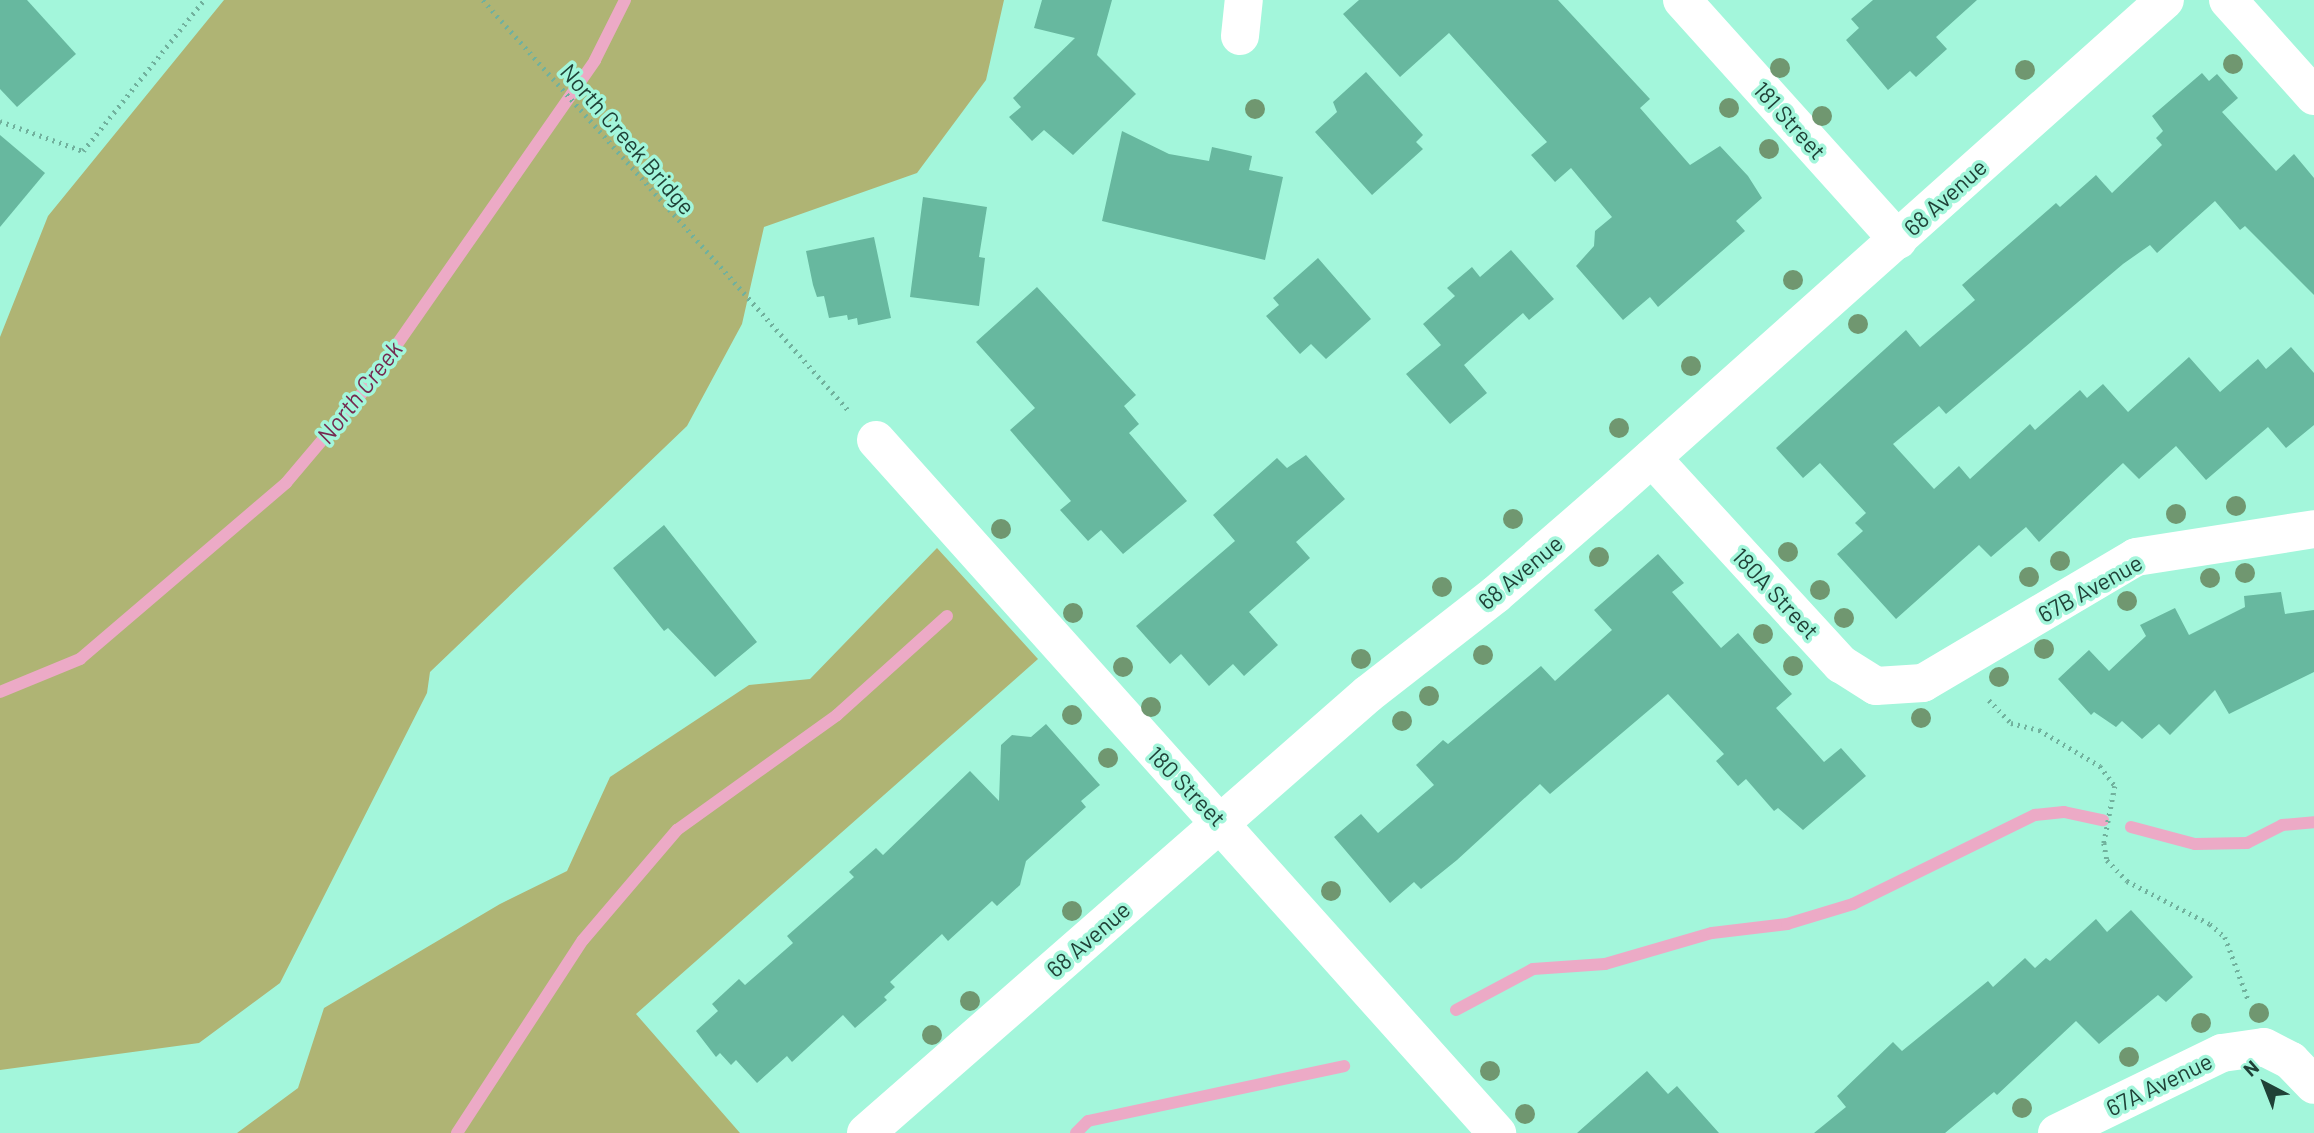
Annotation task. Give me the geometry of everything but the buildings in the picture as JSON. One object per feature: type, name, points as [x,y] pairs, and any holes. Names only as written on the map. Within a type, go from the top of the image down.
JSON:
[{"type":"street","name":"181 Street","points":[[1682,0],[1898,240]]},
{"type":"street","name":"68 Avenue","points":[[866,1133],[1222,822],[1652,458],[2165,0]]},
{"type":"street","points":[[2228,0],[2314,96]]},
{"type":"street","name":"180 Street","points":[[876,440],[1170,769],[1222,822],[1497,1133]]},
{"type":"street","name":"180A Street","points":[[1652,458],[1841,664],[1876,686],[1923,683]]},
{"type":"street","name":"67B Avenue","points":[[1923,683],[2136,557],[2314,528]]},
{"type":"street","name":"67A Avenue","points":[[2057,1133],[2222,1053],[2264,1047],[2291,1061],[2314,1085]]},
{"type":"path","points":[[0,121],[83,150],[204,0]]},
{"type":"path","name":"North Creek Bridge","points":[[483,0],[748,302],[850,411]]},
{"type":"path","points":[[1989,700],[2011,723],[2039,730],[2100,766],[2115,786],[2104,843],[2107,860],[2127,881],[2210,924],[2225,937],[2248,999]]},
{"type":"green space","points":[[224,0],[1004,0],[986,80],[917,173],[764,227],[742,324],[687,426],[430,672],[427,693],[280,983],[199,1043],[0,1070],[0,337],[48,216]]},
{"type":"green space","points":[[937,548],[1038,659],[636,1014],[740,1133],[237,1133],[298,1088],[324,1008],[500,904],[567,871],[610,777],[749,685],[810,679]]},
{"type":"waterway","name":"North Creek","points":[[0,692],[80,659],[286,483],[368,386],[595,60],[625,0]]},
{"type":"waterway","points":[[457,1133],[583,940],[677,830],[837,715],[947,616]]},
{"type":"waterway","points":[[1456,1010],[1533,969],[1605,964],[1712,933],[1787,924],[1853,904],[2035,815],[2064,812],[2103,820]]},
{"type":"waterway","points":[[2131,827],[2195,844],[2247,843],[2282,825],[2314,822]]},
{"type":"waterway","points":[[1076,1133],[1088,1121],[1344,1066]]}]
